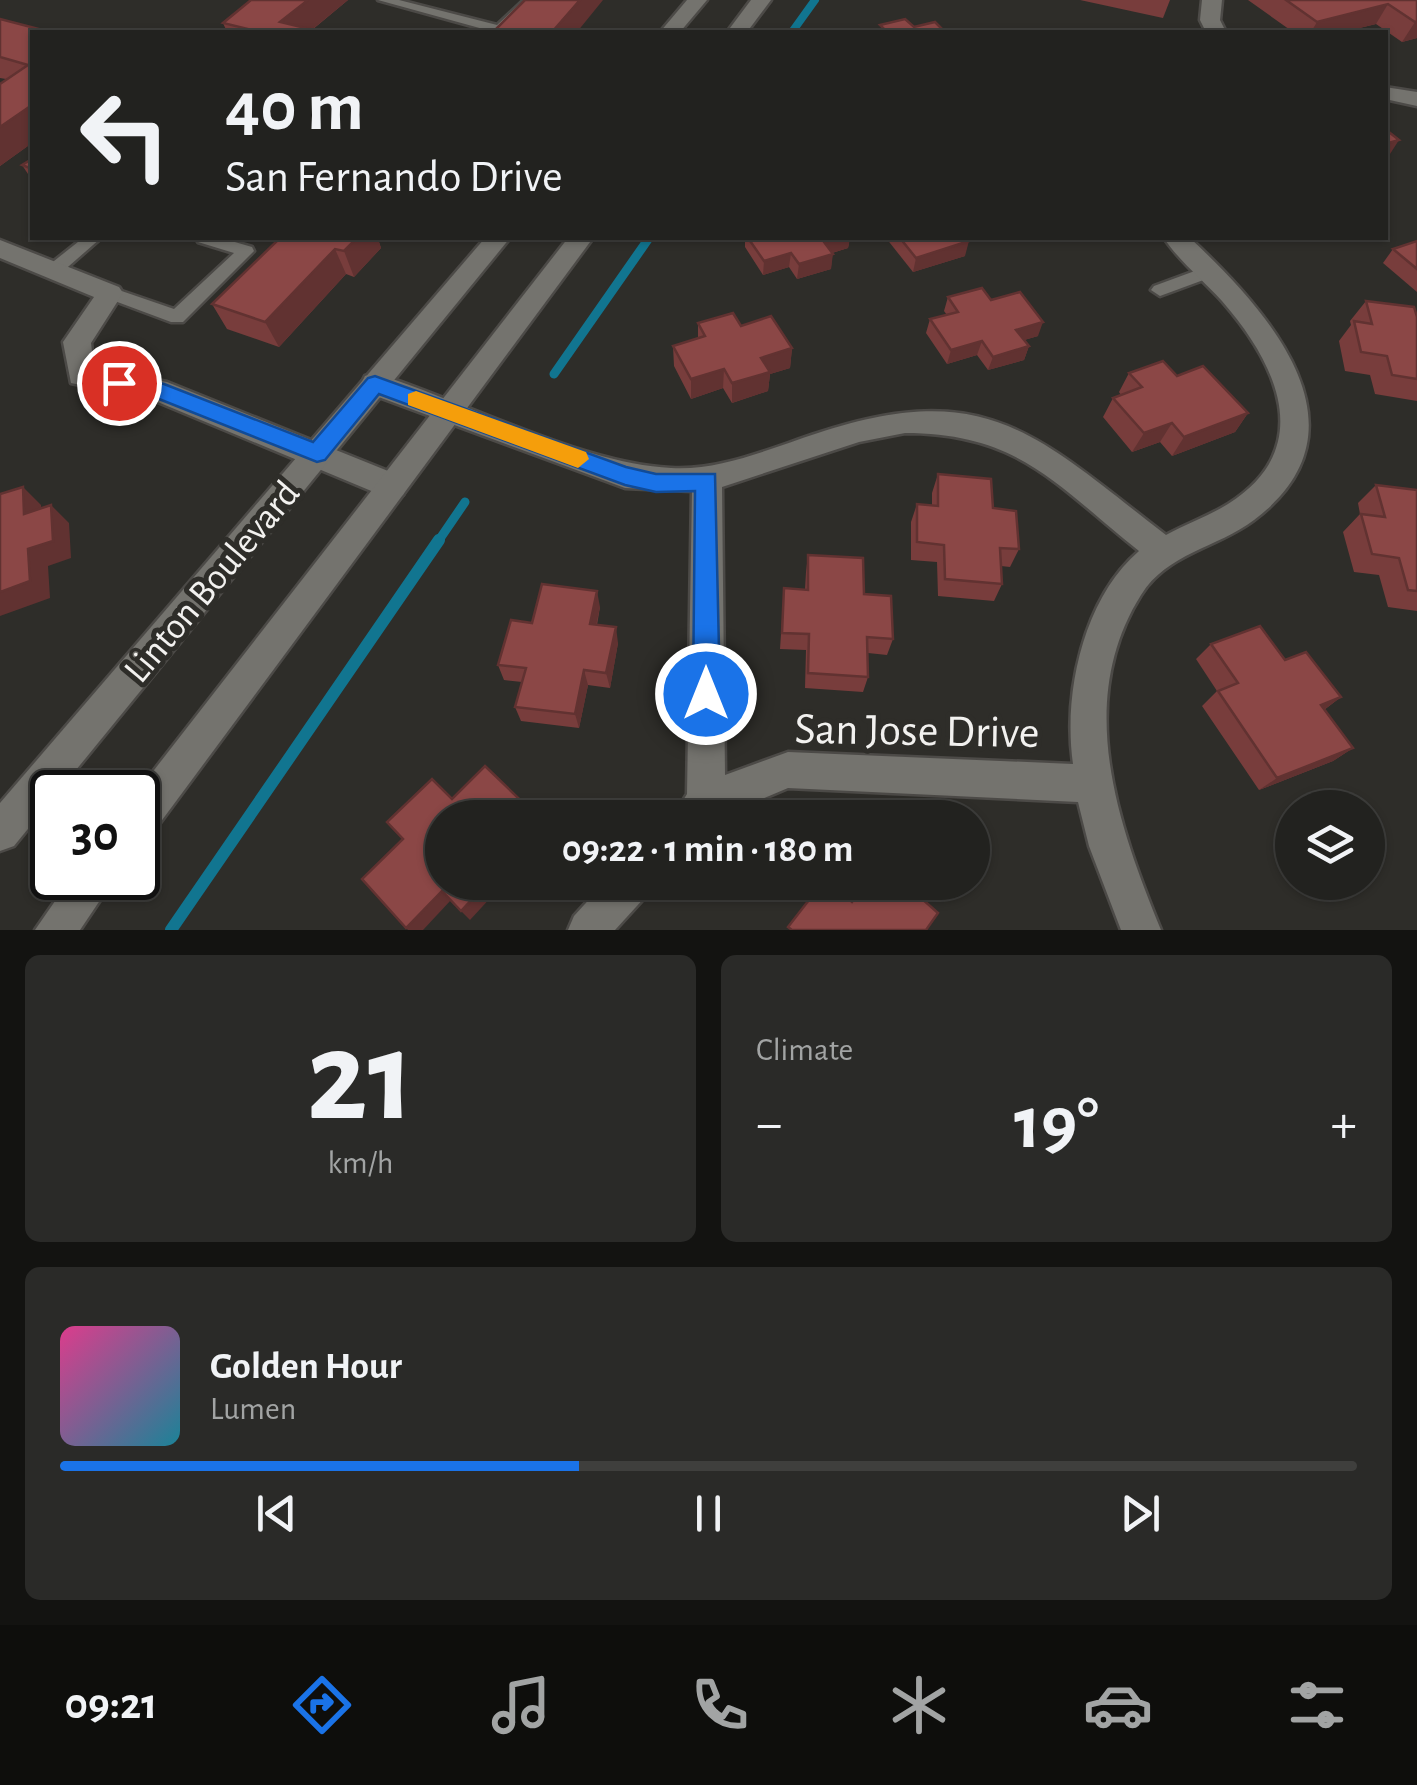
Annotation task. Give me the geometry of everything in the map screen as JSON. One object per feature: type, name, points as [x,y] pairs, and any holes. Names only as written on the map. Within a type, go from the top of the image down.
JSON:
[{"type":"street","points":[[672,30],[697,0]]},
{"type":"street","points":[[738,30],[761,0]]},
{"type":"street","points":[[1212,0],[1210,20],[1215,30]]},
{"type":"street","points":[[1388,93],[1417,99]]},
{"type":"street","name":"Linton Boulevard","points":[[0,832],[496,240]]},
{"type":"street","points":[[160,793],[579,240]]},
{"type":"street","points":[[1141,930],[1113,867],[1092,784],[1088,722],[1094,668],[1109,620],[1131,580],[1163,552],[1249,507],[1275,480],[1294,449],[1294,407],[1283,364],[1263,329],[1178,240]]},
{"type":"street","points":[[0,248],[110,293],[77,342],[81,376],[156,390],[392,486]]},
{"type":"street","points":[[375,384],[625,476],[656,483],[707,481],[880,424],[928,418],[954,421],[1004,435],[1027,448],[1163,552]]},
{"type":"street","points":[[699,800],[707,481]]},
{"type":"street","name":"San Jose Drive","points":[[720,800],[788,770],[1092,784]]},
{"type":"street","points":[[56,930],[78,900]]},
{"type":"street","points":[[588,930],[616,900]]},
{"type":"lane","points":[[384,0],[500,30],[532,0]]},
{"type":"lane","points":[[55,269],[91,240]]},
{"type":"lane","points":[[110,293],[177,318],[246,252],[210,240]]},
{"type":"lane","points":[[1160,290],[1211,271]]},
{"type":"building","points":[[251,0],[308,0],[280,22],[314,30],[252,30],[223,23]]},
{"type":"building","points":[[525,0],[580,0],[554,30],[495,30]]},
{"type":"building","points":[[1286,0],[1417,0],[1417,21],[1388,4],[1317,22]]},
{"type":"building","points":[[0,19],[42,30],[30,30],[30,106],[0,127],[0,84],[28,65],[0,57]]},
{"type":"building","points":[[905,19],[914,27],[935,22],[943,30],[885,30],[880,25]]},
{"type":"building","points":[[1388,131],[1399,140],[1388,143]]},
{"type":"building","points":[[278,240],[355,240],[344,251],[335,249],[265,322],[212,304]]},
{"type":"building","points":[[749,240],[831,240],[824,242],[833,254],[799,264],[791,253],[764,261]]},
{"type":"building","points":[[902,240],[969,241],[916,258]]},
{"type":"building","points":[[1417,241],[1417,269],[1393,249]]},
{"type":"building","points":[[982,288],[991,300],[1020,292],[1043,322],[1016,330],[1029,346],[993,357],[982,341],[951,350],[930,319],[958,312],[948,297]]},
{"type":"building","points":[[1366,301],[1414,307],[1417,379],[1392,375],[1387,356],[1361,352],[1354,321],[1372,324]]},
{"type":"building","points":[[733,313],[741,326],[771,316],[792,348],[761,358],[770,372],[732,383],[724,369],[691,379],[673,346],[705,336],[698,323]]},
{"type":"building","points":[[1163,361],[1177,376],[1203,366],[1248,413],[1184,437],[1172,423],[1144,433],[1113,398],[1142,387],[1129,373]]},
{"type":"building","points":[[938,474],[991,479],[993,508],[1016,511],[1019,549],[1000,548],[1002,584],[945,579],[944,545],[917,542],[917,504],[938,506]]},
{"type":"building","points":[[1376,485],[1417,490],[1417,591],[1408,590],[1399,558],[1372,554],[1361,514],[1385,517]]},
{"type":"building","points":[[23,487],[24,514],[51,505],[53,541],[28,549],[30,581],[0,592],[0,494]]},
{"type":"building","points":[[808,555],[863,558],[864,594],[891,596],[893,639],[867,637],[868,677],[808,673],[809,634],[782,633],[784,588],[808,590]]},
{"type":"building","points":[[542,584],[597,591],[590,624],[616,627],[606,673],[584,670],[575,714],[515,707],[526,668],[498,665],[511,620],[532,623]]},
{"type":"building","points":[[1260,626],[1285,660],[1306,652],[1341,697],[1321,705],[1353,748],[1277,778],[1218,691],[1238,683],[1211,644]]},
{"type":"building","points":[[485,766],[520,800],[425,800],[425,900],[433,900],[406,928],[362,879],[403,839],[387,822],[432,779],[452,799]]},
{"type":"building","points":[[451,900],[471,900],[461,911]]},
{"type":"building","points":[[809,900],[923,900],[938,913],[926,930],[788,927]]},
{"type":"waterway","points":[[793,30],[815,0]]},
{"type":"waterway","points":[[554,374],[648,240]]},
{"type":"waterway","points":[[437,543],[465,502]]},
{"type":"waterway","points":[[171,930],[439,540]]},
{"type":"slow traffic","points":[[416,399],[578,459]]},
{"type":"route","points":[[119,383],[156,390],[317,453],[375,384],[625,476],[656,483],[707,481],[706,694]]}]
